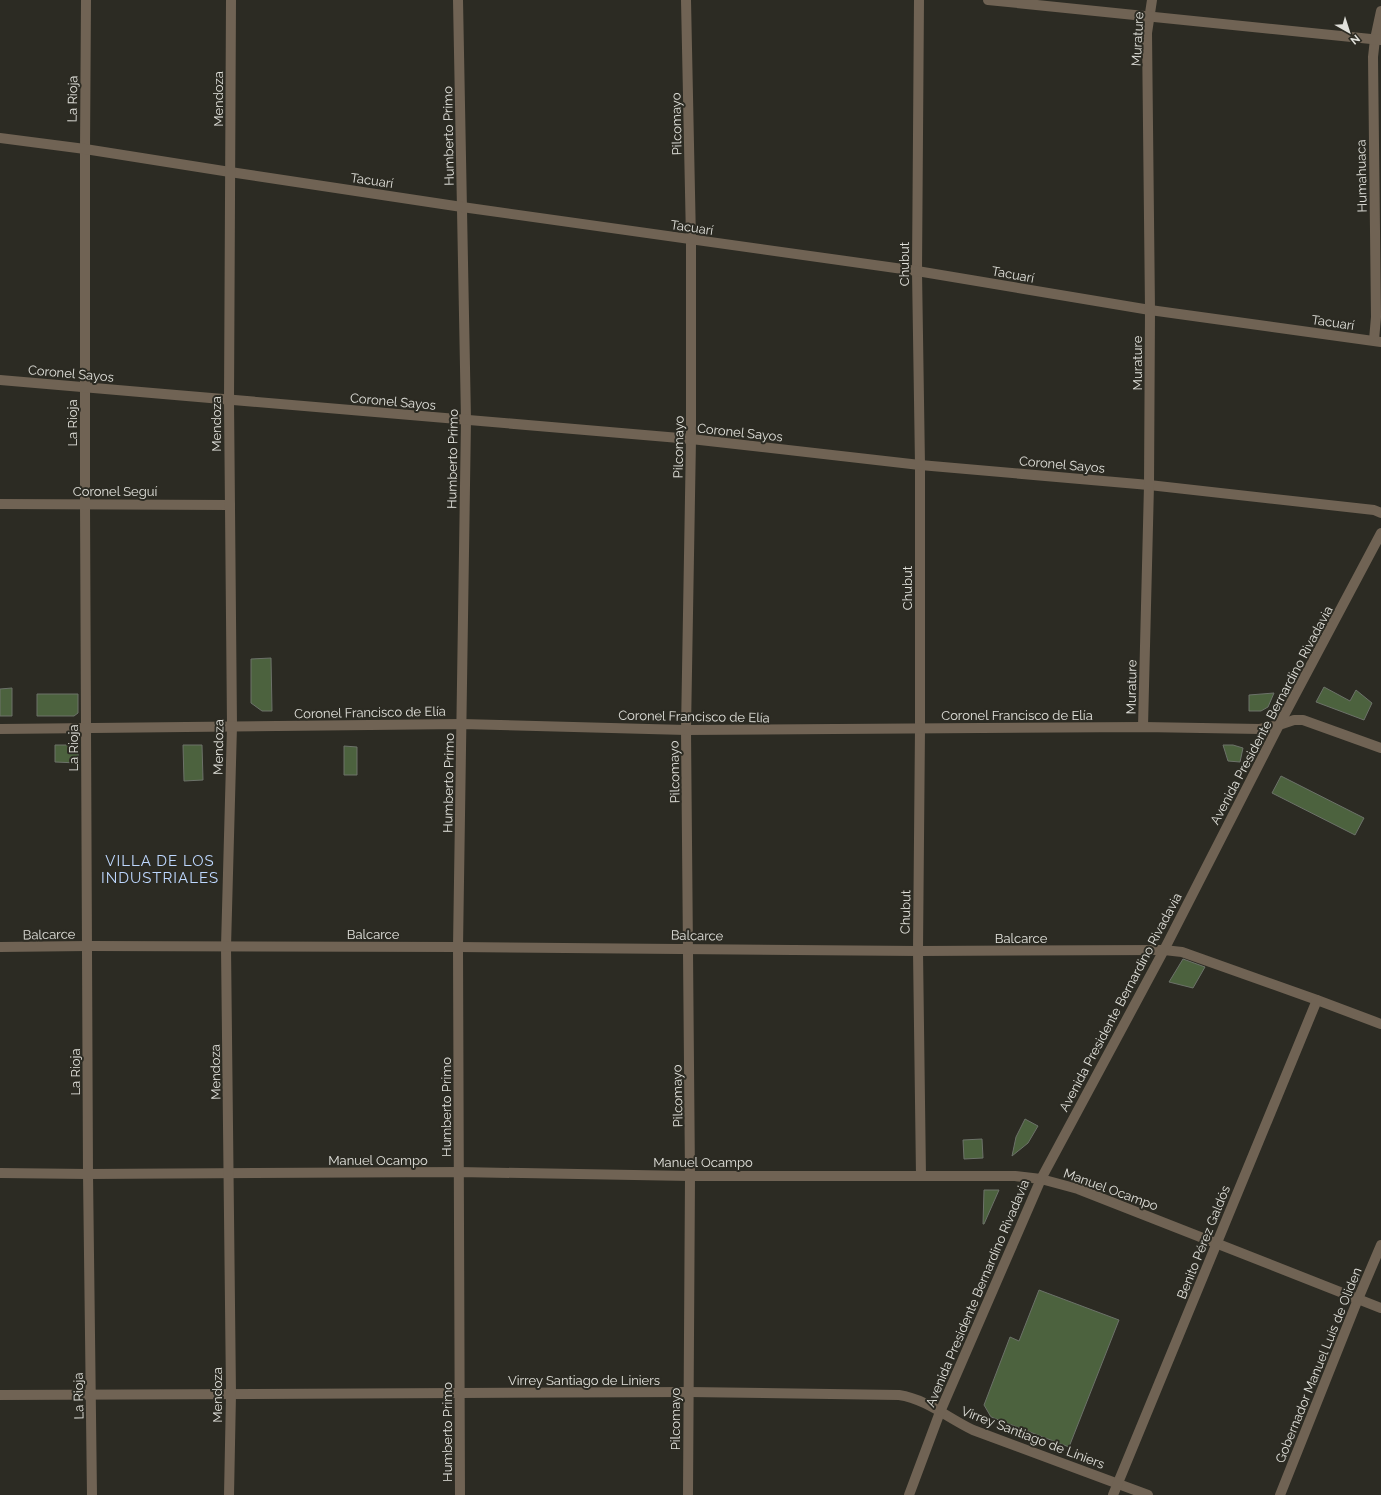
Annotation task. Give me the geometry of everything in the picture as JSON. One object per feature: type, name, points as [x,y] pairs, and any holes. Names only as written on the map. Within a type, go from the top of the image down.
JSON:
[{"type":"street","name":"La Rioja","points":[[86,0],[85,504],[88,1174],[92,1495]]},
{"type":"street","name":"Mendoza","points":[[229,1495],[231,1394],[226,947],[232,726],[229,400],[231,0]]},
{"type":"street","name":"Humberto Primo","points":[[458,0],[466,420],[458,947],[460,1495]]},
{"type":"street","name":"Pilcomayo","points":[[686,0],[691,240],[692,439],[686,730],[690,1176],[688,1495]]},
{"type":"street","name":"Chubut","points":[[919,0],[917,271],[920,465],[920,728],[918,951],[921,1176]]},
{"type":"street","points":[[988,0],[1378,39]]},
{"type":"street","name":"Murature","points":[[1143,727],[1150,485],[1148,33],[1152,0]]},
{"type":"street","name":"Humahuaca","points":[[1378,341],[1376,317],[1373,57],[1378,39],[1381,11]]},
{"type":"street","name":"Tacuarí","points":[[0,138],[85,149],[462,207],[917,271],[1150,310],[1378,341]]},
{"type":"street","name":"Coronel Sayos","points":[[0,380],[692,439],[920,465],[1150,485],[1374,510],[1381,513]]},
{"type":"street","name":"Coronel Seguí","points":[[0,504],[230,504]]},
{"type":"street","name":"Avenida Presidente Bernardino Rivadavia","points":[[909,1495],[940,1412],[1041,1179],[1164,950],[1279,725],[1381,533]]},
{"type":"street","name":"Coronel Francisco de Elía","points":[[0,729],[462,724],[686,730],[1143,727],[1260,730],[1294,720],[1303,720],[1381,748]]},
{"type":"street","name":"Balcarce","points":[[0,947],[688,948],[918,951],[1164,950],[1182,952],[1381,1024]]},
{"type":"street","name":"Benito Pérez Galdós","points":[[1113,1495],[1317,1000]]},
{"type":"street","name":"Manuel Ocampo","points":[[0,1173],[228,1174],[459,1172],[690,1176],[1015,1176],[1041,1179],[1078,1188],[1381,1308]]},
{"type":"street","name":"Gobernador Manuel Luis de Oliden","points":[[1280,1495],[1381,1245]]},
{"type":"street","name":"Virrey Santiago de Liniers","points":[[0,1395],[688,1392],[899,1395],[911,1397],[924,1402],[973,1430],[1148,1495]]},
{"type":"building","points":[[271,658],[272,711],[262,711],[251,703],[251,659]]},
{"type":"building","points":[[1324,687],[1350,701],[1356,690],[1372,703],[1364,720],[1316,702]]},
{"type":"building","points":[[12,688],[12,716],[0,716],[0,689]]},
{"type":"building","points":[[1274,693],[1268,707],[1261,711],[1249,711],[1249,695]]},
{"type":"building","points":[[37,694],[78,694],[78,713],[74,716],[37,716]]},
{"type":"building","points":[[55,745],[72,745],[78,751],[78,763],[55,762]]},
{"type":"building","points":[[183,745],[202,745],[203,780],[184,781]]},
{"type":"building","points":[[1223,745],[1233,745],[1243,748],[1240,762],[1228,761]]},
{"type":"building","points":[[344,746],[357,747],[357,775],[344,775]]},
{"type":"building","points":[[1281,776],[1364,818],[1355,835],[1272,793]]},
{"type":"building","points":[[1183,959],[1205,967],[1193,988],[1169,982]]},
{"type":"building","points":[[1025,1119],[1038,1126],[1028,1143],[1012,1156],[1016,1137]]},
{"type":"building","points":[[982,1139],[983,1158],[964,1159],[963,1140]]},
{"type":"building","points":[[984,1190],[999,1190],[983,1224]]},
{"type":"building","points":[[1039,1290],[1119,1320],[1069,1447],[991,1417],[984,1405],[1010,1337],[1019,1341]]},
{"type":"district","name":"VILLA DE LOS INDUSTRIALES","points":[[160,870]]}]
